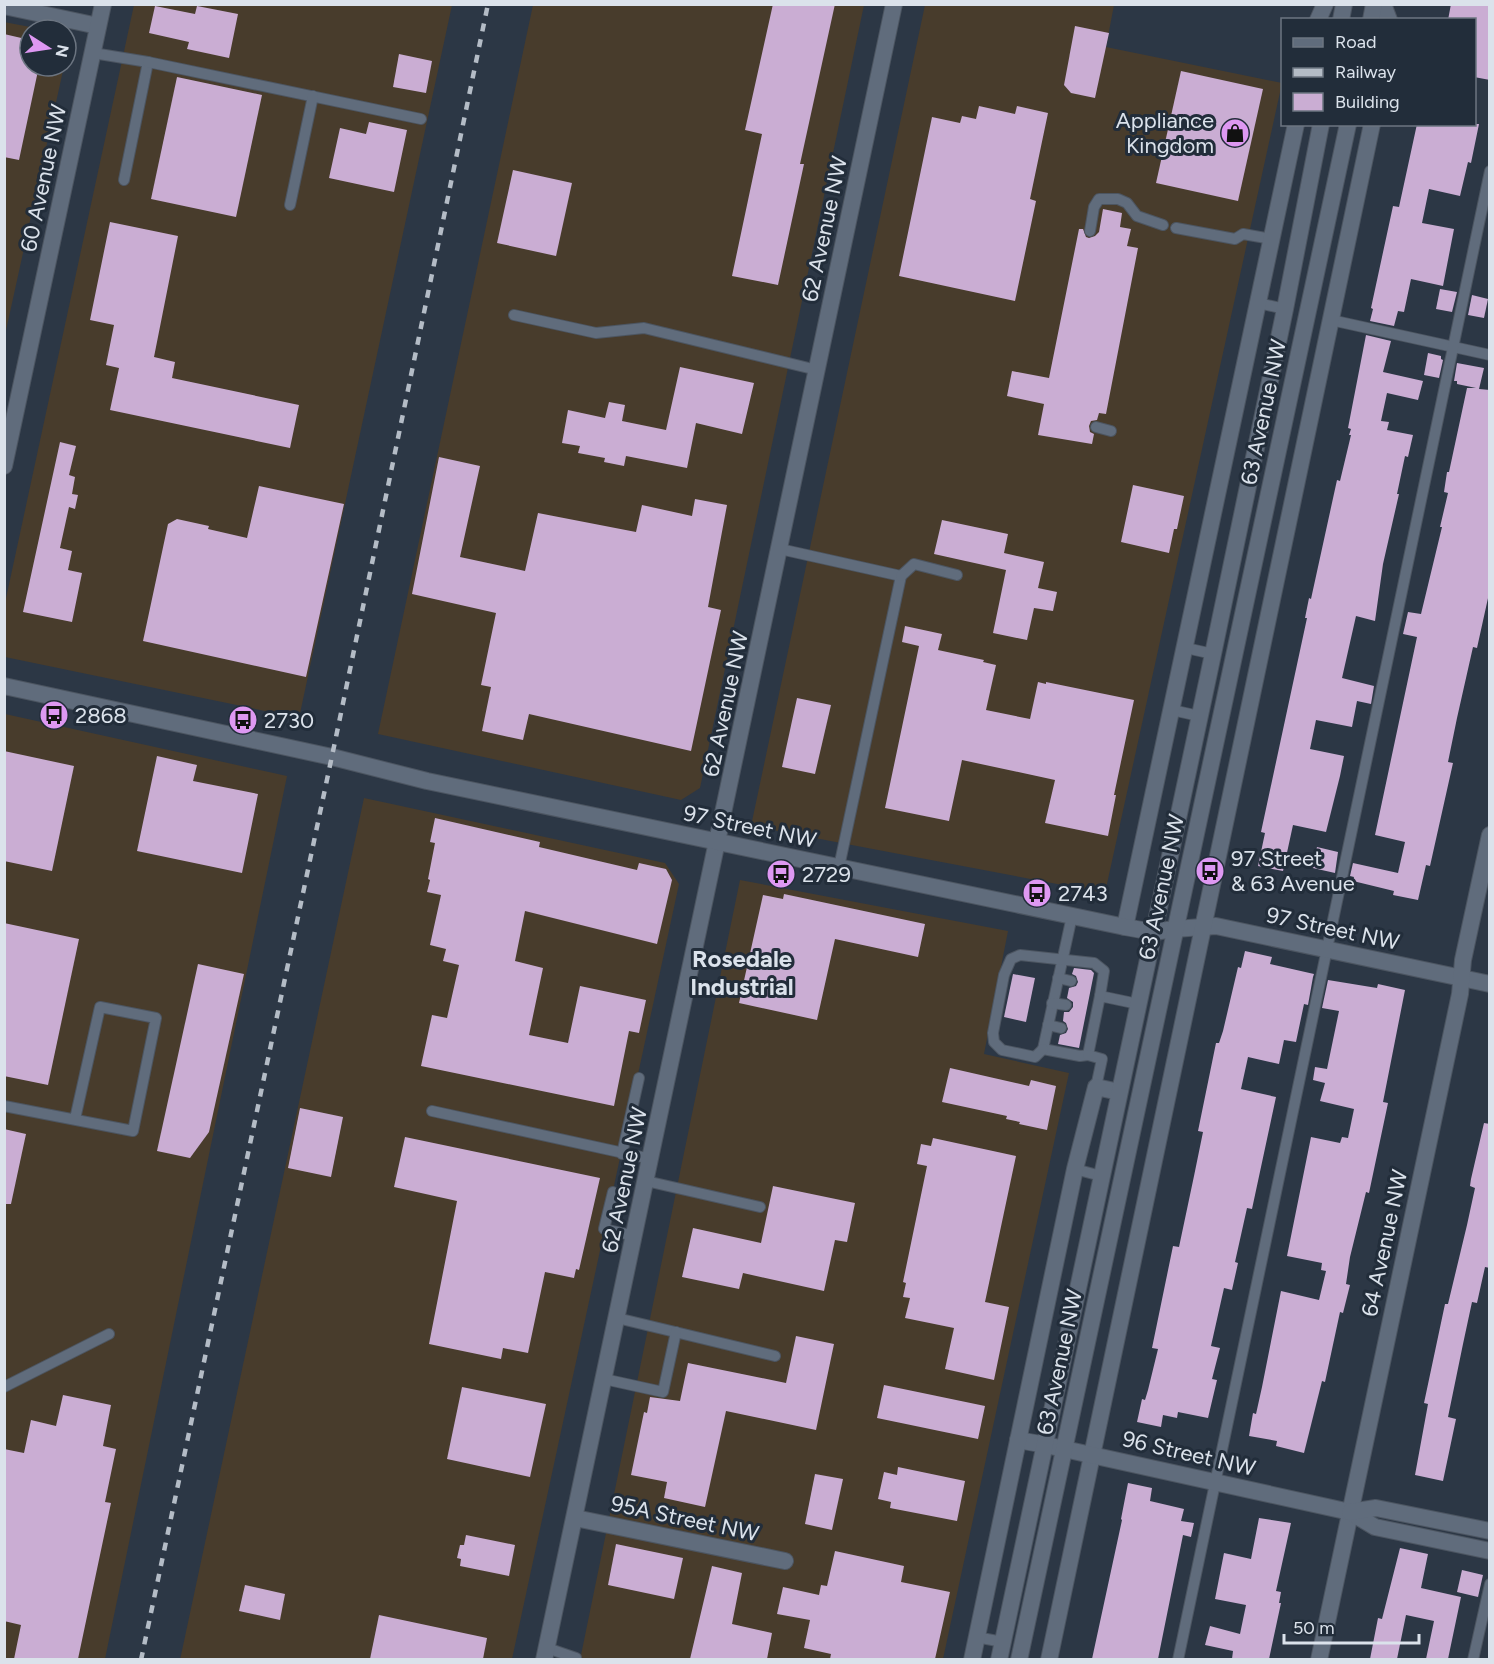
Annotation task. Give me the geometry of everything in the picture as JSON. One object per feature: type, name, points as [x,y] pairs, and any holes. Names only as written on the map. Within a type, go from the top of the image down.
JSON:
[{"type":"street","name":"60 Avenue NW","points":[[4,466],[103,4]]},
{"type":"street","name":"62 Avenue NW","points":[[546,1654],[894,4]]},
{"type":"street","points":[[1319,18],[1325,4]]},
{"type":"street","points":[[4,6],[99,26]]},
{"type":"street","name":"63 Avenue NW","points":[[1125,927],[1296,126]]},
{"type":"street","name":"63 Avenue NW","points":[[999,1659],[1213,654],[1321,126]]},
{"type":"street","name":"63 Avenue NW","points":[[1019,1659],[1348,126]]},
{"type":"street","points":[[1049,1659],[1372,126]]},
{"type":"street","name":"97 Street NW","points":[[4,686],[332,757],[427,782],[1125,927],[1153,932],[1216,926],[1490,984]]},
{"type":"street","name":"64 Avenue NW","points":[[1318,1659],[1460,994],[1463,960],[1490,836]]},
{"type":"street","points":[[1096,1087],[1119,1092]]},
{"type":"street","name":"63 Avenue NW","points":[[972,1659],[1075,1169],[1096,1087]]},
{"type":"street","name":"96 Street NW","points":[[1018,1440],[1350,1512],[1375,1527],[1490,1551]]},
{"type":"street","name":"96 Street NW","points":[[1350,1512],[1376,1508],[1490,1531]]},
{"type":"street","name":"95A Street NW","points":[[575,1518],[785,1562]]},
{"type":"lane","points":[[93,53],[148,62],[421,119]]},
{"type":"lane","points":[[124,180],[148,62]]},
{"type":"lane","points":[[290,205],[313,96]]},
{"type":"lane","points":[[1178,1659],[1490,171]]},
{"type":"lane","points":[[1090,231],[1094,207],[1099,199],[1108,198],[1127,202],[1137,216],[1163,225]]},
{"type":"lane","points":[[1176,228],[1235,239],[1243,234],[1272,239]]},
{"type":"lane","points":[[1258,303],[1285,309]]},
{"type":"lane","points":[[514,315],[596,333],[644,328],[817,369]]},
{"type":"lane","points":[[1331,320],[1490,355]]},
{"type":"lane","points":[[1096,427],[1111,431]]},
{"type":"lane","points":[[780,549],[901,576]]},
{"type":"lane","points":[[839,867],[901,576],[914,564],[957,574]]},
{"type":"lane","points":[[1185,648],[1213,654]]},
{"type":"lane","points":[[1172,710],[1199,716]]},
{"type":"lane","points":[[1072,916],[1063,959],[1052,1003],[1043,1049],[1035,1057],[1002,1050],[994,1042],[993,1033],[1004,975],[1011,959],[1020,955],[1063,959],[1094,963],[1104,971],[1087,1032],[1088,1055]]},
{"type":"lane","points":[[1058,978],[1071,981]]},
{"type":"lane","points":[[1098,989],[1138,1004]]},
{"type":"lane","points":[[1052,1003],[1066,1005]]},
{"type":"lane","points":[[4,1106],[133,1131],[156,1018],[100,1007],[75,1119]]},
{"type":"lane","points":[[1048,1025],[1061,1028]]},
{"type":"lane","points":[[1043,1049],[1102,1059],[1096,1087]]},
{"type":"lane","points":[[622,1154],[639,1078]]},
{"type":"lane","points":[[432,1111],[651,1159]]},
{"type":"lane","points":[[1075,1169],[1101,1176]]},
{"type":"lane","points":[[646,1181],[760,1207]]},
{"type":"lane","points":[[613,1192],[604,1229],[635,1236]]},
{"type":"lane","points":[[617,1318],[775,1356]]},
{"type":"lane","points":[[604,1379],[663,1392],[676,1332]]},
{"type":"lane","points":[[4,1387],[109,1334]]},
{"type":"lane","points":[[1473,1659],[1490,1584]]},
{"type":"lane","points":[[976,1637],[1003,1642]]},
{"type":"lane","points":[[546,1654],[576,1659]]},
{"type":"shaded area","points":[[134,5],[452,5],[299,718],[5,657],[5,603]]},
{"type":"shaded area","points":[[533,5],[864,5],[700,788],[681,800],[378,734]]},
{"type":"shaded area","points":[[925,5],[1114,5],[1106,47],[1281,83],[1105,893],[751,826]]},
{"type":"shaded area","points":[[4,22],[18,25],[18,78],[61,78],[5,335]]},
{"type":"shaded area","points":[[5,714],[287,776],[105,1659],[5,1660]]},
{"type":"shaded area","points":[[364,798],[665,863],[679,884],[512,1659],[180,1660]]},
{"type":"shaded area","points":[[740,880],[1008,931],[984,1054],[1069,1073],[943,1659],[580,1660]]},
{"type":"building","points":[[773,4],[835,4],[800,164],[804,164],[778,285],[732,276],[762,134],[745,130]]},
{"type":"building","points":[[1451,4],[1490,4],[1490,80],[1476,77],[1476,18],[1448,18]]},
{"type":"building","points":[[155,6],[195,14],[197,6],[238,14],[229,58],[187,49],[189,42],[149,33]]},
{"type":"building","points":[[1075,26],[1109,33],[1095,98],[1071,93],[1064,85]]},
{"type":"building","points":[[4,34],[18,37],[18,78],[36,78],[19,160],[4,157]]},
{"type":"building","points":[[399,54],[432,61],[426,93],[393,87]]},
{"type":"building","points":[[1181,71],[1263,89],[1238,201],[1156,183]]},
{"type":"building","points":[[177,77],[262,95],[236,217],[151,199]]},
{"type":"building","points":[[979,106],[1015,114],[1017,106],[1048,113],[1030,199],[1036,201],[1015,301],[899,276],[932,117],[960,123],[962,116],[976,119]]},
{"type":"building","points":[[369,122],[407,130],[394,192],[329,178],[340,128],[366,134]]},
{"type":"building","points":[[1479,124],[1471,163],[1468,162],[1460,196],[1429,189],[1422,223],[1454,229],[1443,286],[1411,279],[1404,312],[1398,311],[1394,326],[1370,321],[1393,206],[1399,207],[1417,126],[1476,126]]},
{"type":"building","points":[[513,170],[572,183],[556,256],[497,243]]},
{"type":"building","points":[[1103,209],[1122,213],[1120,227],[1131,229],[1127,246],[1138,248],[1106,414],[1099,413],[1097,420],[1091,421],[1089,426],[1090,432],[1094,434],[1092,444],[1038,435],[1044,404],[1007,396],[1012,371],[1049,378],[1079,229],[1083,229],[1086,237],[1095,236],[1099,232]]},
{"type":"building","points":[[110,222],[178,236],[154,357],[175,362],[172,378],[299,405],[290,448],[110,410],[119,368],[106,365],[114,325],[90,320]]},
{"type":"building","points":[[1440,289],[1457,292],[1452,312],[1436,309]]},
{"type":"building","points":[[1472,295],[1488,299],[1484,318],[1468,315]]},
{"type":"building","points":[[1366,335],[1391,341],[1383,372],[1423,381],[1418,400],[1387,393],[1381,421],[1389,422],[1387,430],[1413,435],[1408,457],[1405,456],[1397,494],[1399,494],[1383,564],[1375,621],[1356,616],[1342,678],[1374,686],[1371,704],[1357,701],[1352,727],[1316,720],[1310,749],[1344,756],[1340,776],[1326,832],[1293,825],[1283,871],[1258,866],[1265,833],[1261,832],[1307,618],[1305,618],[1309,598],[1311,599],[1337,480],[1340,481],[1351,435],[1349,435],[1351,429],[1348,428]]},
{"type":"building","points":[[1428,353],[1441,356],[1443,360],[1439,378],[1424,375]]},
{"type":"building","points":[[1457,363],[1484,368],[1479,389],[1490,390],[1490,589],[1477,648],[1473,647],[1457,718],[1448,762],[1453,763],[1430,866],[1426,865],[1418,900],[1393,895],[1394,891],[1353,881],[1354,877],[1350,876],[1353,863],[1398,873],[1405,842],[1375,835],[1417,637],[1403,634],[1408,612],[1421,614],[1442,527],[1440,527],[1448,493],[1444,492],[1447,472],[1449,472],[1467,388],[1476,388],[1457,384],[1457,381],[1454,381]]},
{"type":"building","points":[[680,367],[754,383],[742,434],[696,423],[687,468],[626,456],[624,466],[604,462],[605,458],[578,453],[580,446],[562,443],[568,410],[605,418],[609,402],[625,405],[622,421],[666,430]]},
{"type":"building","points":[[60,442],[76,446],[69,475],[75,477],[72,494],[78,495],[75,509],[69,507],[60,548],[72,551],[68,570],[82,573],[72,622],[23,612]]},
{"type":"building","points":[[439,457],[480,466],[460,557],[525,571],[538,513],[636,532],[642,505],[692,516],[695,499],[727,505],[708,607],[721,610],[691,751],[529,714],[523,740],[482,731],[491,687],[481,685],[496,613],[412,594]]},
{"type":"building","points":[[1133,485],[1184,496],[1169,553],[1121,542]]},
{"type":"building","points":[[259,486],[344,504],[306,677],[143,641],[168,524],[177,519],[247,538]]},
{"type":"building","points":[[942,520],[1008,534],[1004,553],[1044,562],[1038,588],[1057,592],[1053,611],[1034,608],[1027,640],[993,633],[1006,570],[934,554]]},
{"type":"building","points":[[905,626],[942,634],[938,650],[984,660],[983,662],[996,665],[986,710],[1030,719],[1038,682],[1134,700],[1114,795],[1116,795],[1108,836],[1045,823],[1055,780],[962,760],[949,821],[885,808],[919,646],[902,642]]},
{"type":"building","points":[[797,698],[831,705],[815,774],[782,767]]},
{"type":"building","points":[[4,751],[74,766],[52,871],[4,861]]},
{"type":"building","points":[[157,756],[197,765],[193,781],[258,794],[242,873],[137,851]]},
{"type":"building","points":[[435,818],[540,842],[539,847],[637,870],[639,863],[666,869],[672,880],[657,944],[525,911],[515,961],[543,968],[529,1035],[568,1043],[580,986],[646,1000],[639,1033],[629,1031],[614,1106],[421,1066],[432,1015],[447,1018],[459,965],[443,961],[446,949],[430,945],[441,895],[427,892],[435,843],[430,842]]},
{"type":"building","points":[[1317,847],[1338,852],[1335,873],[1304,866],[1307,853],[1315,855]]},
{"type":"building","points":[[784,894],[925,924],[918,957],[835,939],[817,1020],[739,1003],[763,895],[783,899]]},
{"type":"building","points":[[4,923],[79,939],[48,1085],[4,1076]]},
{"type":"building","points":[[1245,951],[1272,957],[1270,964],[1314,974],[1308,1005],[1304,1004],[1296,1042],[1284,1040],[1279,1064],[1248,1057],[1241,1089],[1276,1097],[1252,1209],[1247,1208],[1235,1262],[1238,1263],[1232,1290],[1224,1288],[1211,1346],[1220,1348],[1212,1379],[1217,1380],[1208,1418],[1178,1412],[1177,1418],[1163,1415],[1161,1427],[1137,1422],[1158,1349],[1152,1348],[1173,1246],[1179,1247],[1194,1176],[1203,1132],[1198,1131],[1216,1043],[1219,1043],[1223,1031],[1238,967],[1241,968]]},
{"type":"building","points":[[198,964],[244,974],[209,1132],[190,1158],[157,1151]]},
{"type":"building","points":[[1074,968],[1091,970],[1094,973],[1079,1048],[1058,1044],[1060,1035],[1066,1033],[1068,1029],[1063,1021],[1064,1012],[1069,1012],[1073,1007],[1073,1002],[1067,998],[1069,988],[1076,986],[1078,982],[1076,976],[1072,974]]},
{"type":"building","points":[[1013,974],[1035,978],[1026,1022],[1004,1017]]},
{"type":"building","points":[[1328,980],[1377,988],[1378,984],[1405,990],[1383,1102],[1388,1103],[1369,1193],[1366,1192],[1350,1257],[1346,1284],[1350,1285],[1343,1313],[1340,1312],[1325,1382],[1322,1381],[1304,1453],[1276,1446],[1277,1441],[1249,1436],[1253,1413],[1256,1414],[1262,1387],[1281,1291],[1319,1300],[1326,1271],[1321,1270],[1322,1263],[1287,1256],[1311,1137],[1340,1143],[1342,1137],[1348,1138],[1354,1109],[1320,1101],[1325,1083],[1313,1080],[1315,1067],[1327,1069],[1339,1011],[1322,1008]]},
{"type":"building","points":[[950,1068],[1029,1086],[1031,1080],[1056,1086],[1047,1130],[1019,1124],[1020,1122],[1006,1119],[1007,1116],[942,1102]]},
{"type":"building","points":[[300,1108],[343,1117],[331,1177],[288,1168]]},
{"type":"building","points":[[1484,1123],[1490,1124],[1490,1268],[1485,1267],[1477,1303],[1472,1302],[1448,1417],[1456,1419],[1443,1481],[1415,1475],[1428,1404],[1424,1403],[1445,1304],[1448,1304],[1475,1188],[1470,1186]]},
{"type":"building","points":[[4,1129],[26,1134],[11,1204],[4,1204]]},
{"type":"building","points":[[405,1137],[600,1178],[579,1270],[576,1269],[574,1278],[545,1272],[528,1353],[503,1348],[501,1359],[429,1344],[457,1201],[394,1187]]},
{"type":"building","points":[[933,1138],[1016,1156],[985,1302],[1009,1307],[994,1380],[945,1369],[954,1328],[905,1318],[910,1298],[903,1297],[906,1283],[903,1282],[927,1166],[917,1164],[921,1144],[931,1146]]},
{"type":"building","points":[[773,1186],[855,1203],[847,1242],[835,1240],[824,1291],[743,1273],[739,1289],[682,1277],[693,1228],[761,1243]]},
{"type":"building","points":[[796,1336],[834,1344],[816,1430],[726,1411],[705,1507],[664,1498],[667,1482],[631,1475],[644,1412],[647,1413],[650,1397],[680,1401],[688,1363],[786,1383]]},
{"type":"building","points":[[884,1385],[985,1406],[978,1439],[877,1418]]},
{"type":"building","points":[[462,1387],[546,1404],[530,1477],[447,1459]]},
{"type":"building","points":[[63,1395],[111,1405],[103,1446],[116,1449],[105,1502],[111,1503],[78,1659],[14,1659],[21,1625],[4,1621],[4,1449],[24,1453],[31,1420],[56,1426]]},
{"type":"building","points":[[898,1467],[965,1481],[957,1521],[890,1508],[891,1502],[878,1499],[884,1472],[897,1475]]},
{"type":"building","points":[[815,1474],[843,1479],[832,1530],[805,1524]]},
{"type":"building","points":[[1128,1483],[1152,1488],[1150,1501],[1184,1509],[1181,1521],[1194,1523],[1191,1537],[1183,1535],[1158,1659],[1092,1659],[1122,1520]]},
{"type":"building","points":[[1259,1518],[1291,1523],[1276,1591],[1281,1592],[1279,1603],[1281,1603],[1269,1659],[1232,1659],[1233,1651],[1205,1645],[1210,1626],[1240,1634],[1246,1605],[1215,1599],[1224,1553],[1251,1559]]},
{"type":"building","points":[[466,1535],[515,1545],[509,1576],[460,1566],[461,1559],[457,1558],[460,1545],[464,1545]]},
{"type":"building","points":[[616,1544],[683,1558],[674,1599],[608,1585]]},
{"type":"building","points":[[1400,1548],[1428,1554],[1421,1588],[1461,1597],[1448,1659],[1426,1659],[1434,1621],[1406,1615],[1397,1659],[1370,1659],[1378,1618],[1382,1619]]},
{"type":"building","points":[[835,1551],[904,1566],[901,1582],[950,1592],[935,1659],[830,1659],[831,1654],[804,1648],[810,1620],[777,1614],[783,1587],[819,1595],[821,1585],[827,1586]]},
{"type":"building","points":[[712,1566],[742,1573],[732,1624],[772,1633],[767,1659],[690,1659]]},
{"type":"building","points":[[1462,1570],[1483,1575],[1478,1597],[1457,1592]]},
{"type":"building","points":[[245,1585],[285,1594],[280,1620],[239,1611]]},
{"type":"building","points":[[379,1615],[487,1638],[483,1659],[370,1659]]},
{"type":"railway","points":[[141,1660],[488,4]]},
{"type":"place","name":"Appliance Kingdom","points":[[1235,133]]},
{"type":"place","name":"2868","points":[[54,715]]},
{"type":"place","name":"2730","points":[[243,720]]},
{"type":"place","name":"97 Street & 63 Avenue","points":[[1210,871]]},
{"type":"place","name":"2729","points":[[781,874]]},
{"type":"place","name":"2743","points":[[1037,893]]},
{"type":"district","name":"Rosedale Industrial","points":[[742,973]]}]
